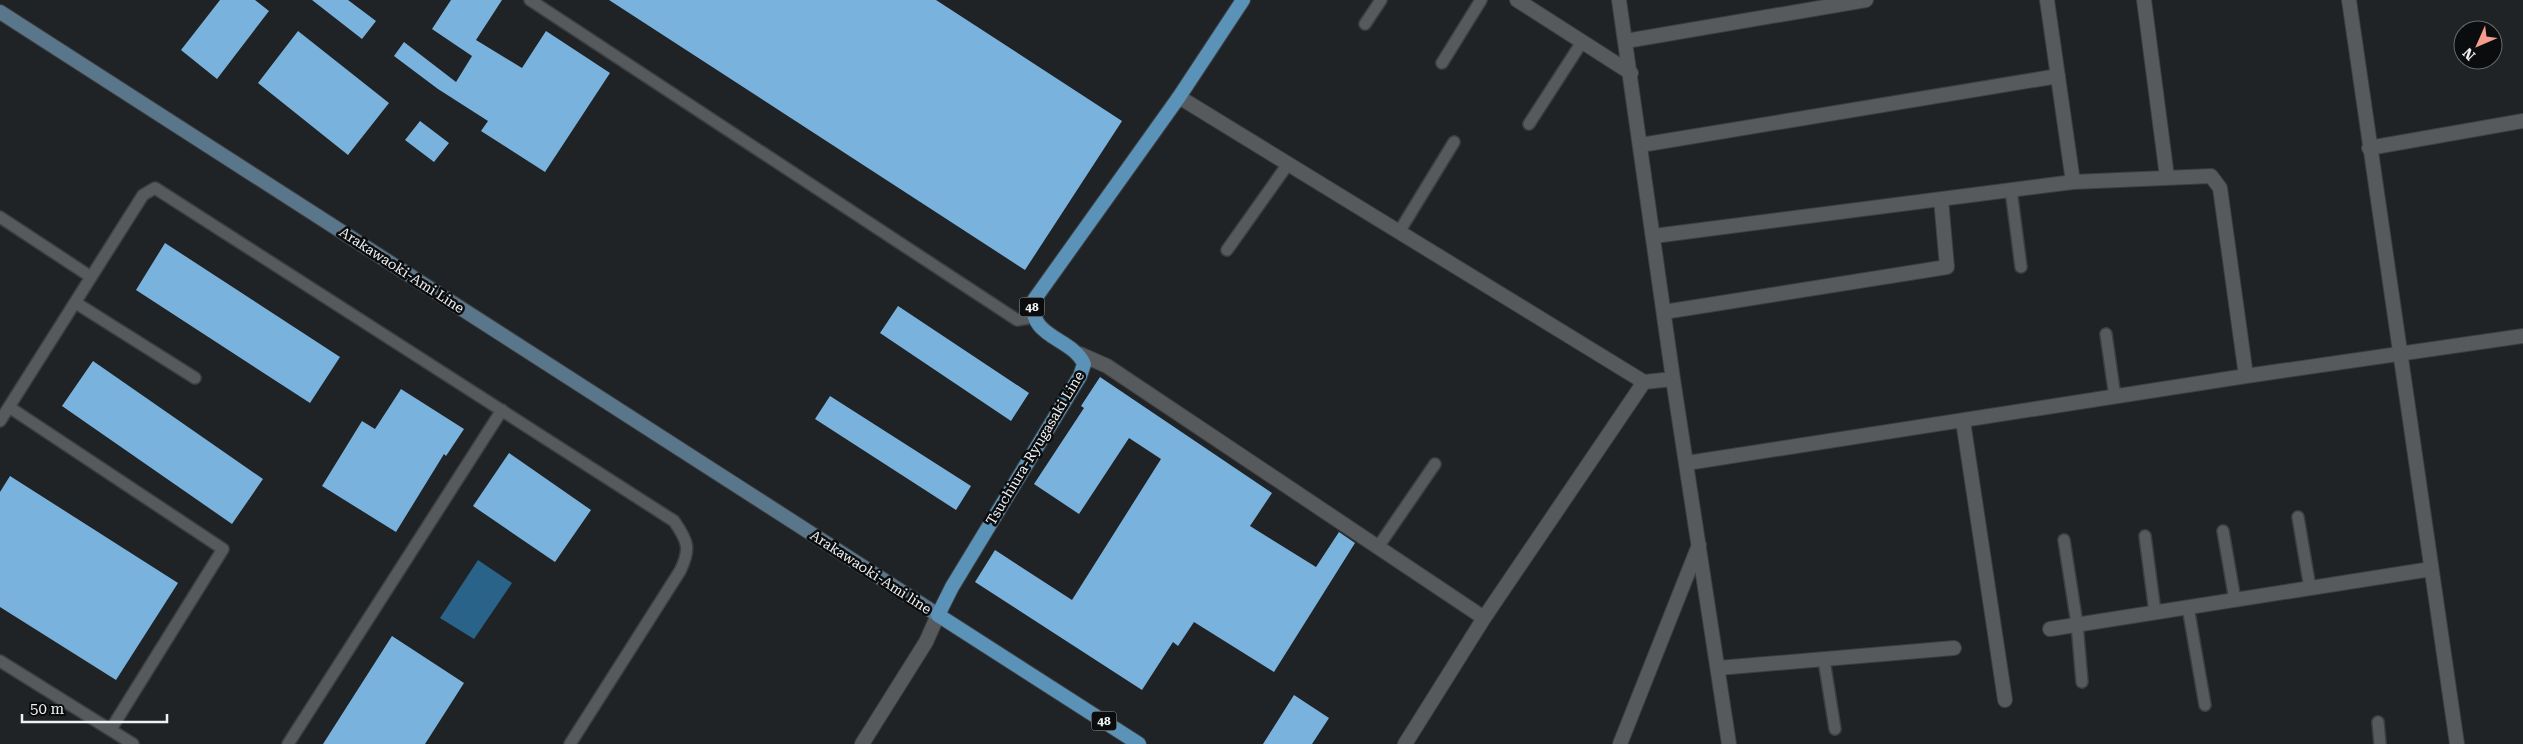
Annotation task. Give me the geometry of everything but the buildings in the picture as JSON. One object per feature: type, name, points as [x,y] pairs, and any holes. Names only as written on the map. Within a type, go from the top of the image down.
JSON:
[{"type":"main road","name":"48","points":[[1034,317],[1034,300],[1178,96],[1243,0]]},
{"type":"main road","name":"Arakawaoki-Ami line","points":[[0,12],[938,615]]},
{"type":"main road","name":"Tsuchiura-Ryugasaki Line","points":[[938,615],[952,587],[1080,376],[1084,364],[1080,354],[1042,330],[1034,317]]},
{"type":"main road","name":"48","points":[[938,615],[1137,743]]},
{"type":"street","points":[[1517,0],[1631,73]]},
{"type":"street","points":[[1619,0],[1631,73],[1673,379],[1729,744]]},
{"type":"street","points":[[1626,41],[1866,0]]},
{"type":"street","points":[[2047,0],[2073,182]]},
{"type":"street","points":[[2144,0],[2167,177]]},
{"type":"street","points":[[2348,0],[2457,744]]},
{"type":"street","points":[[1641,145],[2058,76]]},
{"type":"street","points":[[1178,96],[1644,382],[1673,379]]},
{"type":"street","points":[[2370,148],[2523,121]]},
{"type":"street","points":[[1654,236],[2073,182],[2211,176],[2220,188],[2246,376]]},
{"type":"street","points":[[1664,312],[1947,267],[1941,199]]},
{"type":"street","points":[[1686,463],[2246,376],[2523,336]]},
{"type":"street","points":[[1080,354],[1107,366],[1484,618]]},
{"type":"street","points":[[1404,744],[1484,618],[1644,382]]},
{"type":"street","points":[[1963,420],[2005,700]]},
{"type":"street","points":[[1620,744],[1699,545]]},
{"type":"street","points":[[2050,629],[2431,569]]},
{"type":"street","points":[[862,744],[926,642],[938,615]]},
{"type":"street","points":[[1718,668],[1954,648]]},
{"type":"lane","points":[[530,0],[1017,320],[1034,317]]},
{"type":"lane","points":[[1365,24],[1381,0]]},
{"type":"lane","points":[[1442,62],[1482,0]]},
{"type":"lane","points":[[1529,124],[1582,42]]},
{"type":"lane","points":[[1399,232],[1454,142]]},
{"type":"lane","points":[[1227,250],[1288,164]]},
{"type":"lane","points":[[0,421],[143,196],[155,188],[674,521],[685,537],[688,554],[680,571],[570,744]]},
{"type":"lane","points":[[2011,190],[2021,267]]},
{"type":"lane","points":[[0,217],[91,277]]},
{"type":"lane","points":[[76,303],[195,378]]},
{"type":"lane","points":[[2106,334],[2115,397]]},
{"type":"lane","points":[[9,407],[223,549],[111,729]]},
{"type":"lane","points":[[288,744],[502,410]]},
{"type":"lane","points":[[1378,547],[1435,464]]},
{"type":"lane","points":[[2298,518],[2310,588]]},
{"type":"lane","points":[[2223,531],[2235,600]]},
{"type":"lane","points":[[2145,536],[2155,612]]},
{"type":"lane","points":[[2064,540],[2077,624],[2082,682]]},
{"type":"lane","points":[[2188,607],[2205,705]]},
{"type":"lane","points":[[1824,660],[1835,729]]},
{"type":"lane","points":[[0,661],[133,744]]},
{"type":"lane","points":[[2378,722],[2380,744]]},
{"type":"water","points":[[478,560],[512,583],[474,639],[440,618]]}]
